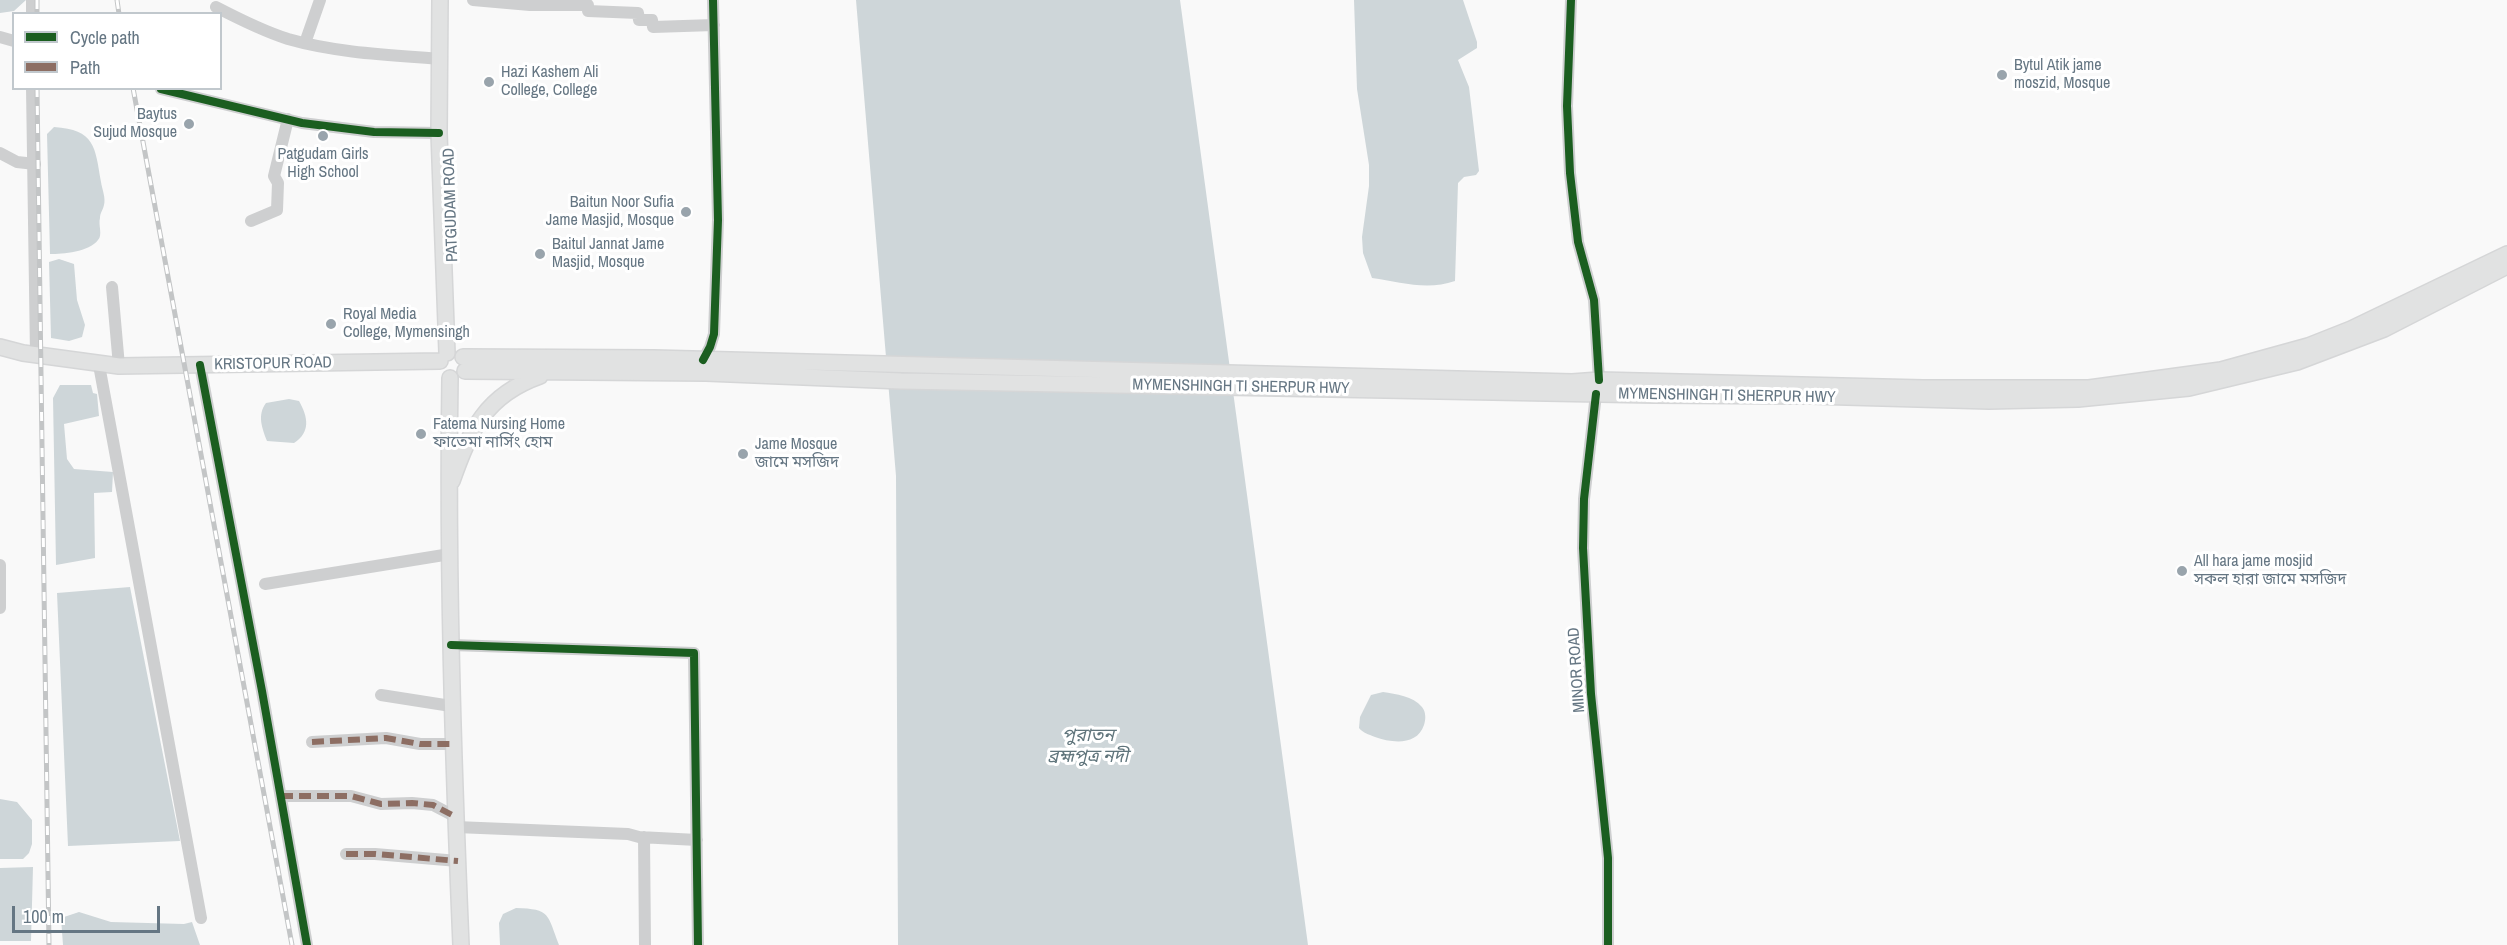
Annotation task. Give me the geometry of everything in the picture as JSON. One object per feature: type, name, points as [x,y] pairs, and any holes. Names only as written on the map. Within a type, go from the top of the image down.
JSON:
[{"type":"main road","name":"PATGUDAM ROAD","points":[[440,0],[439,134],[455,359]]},
{"type":"main road","name":"PATGUDAM ROAD","points":[[441,59],[446,82],[455,359]]},
{"type":"main road","name":"MYMENSHINGH TI SHERPUR HWY","points":[[705,365],[1572,387],[2089,388],[2221,370],[2308,346],[2351,330],[2507,254]]},
{"type":"main road","name":"MYMENSHINGH TI SHERPUR HWY","points":[[1598,387],[1989,401],[2078,399],[2189,388],[2297,362],[2348,344],[2384,329],[2507,266]]},
{"type":"main road","name":"KRISTOPUR ROAD","points":[[0,347],[36,355],[119,366],[455,359],[705,365]]},
{"type":"main road","name":"KRISTOPUR ROAD","points":[[455,359],[549,372],[705,365]]},
{"type":"main road","points":[[455,359],[440,369],[450,378],[448,493],[451,706],[461,945]]},
{"type":"main road","points":[[448,493],[466,442],[484,413],[498,398],[514,387],[549,372]]},
{"type":"street","points":[[305,43],[320,0]]},
{"type":"street","points":[[473,0],[530,5],[588,5],[588,11],[638,13],[639,20],[652,20],[653,27],[714,25]]},
{"type":"street","points":[[705,365],[714,334],[718,220],[713,0]]},
{"type":"street","name":"MINOR ROAD","points":[[1571,0],[1567,106],[1570,173],[1578,242],[1594,300],[1598,387],[1584,500],[1583,548],[1591,694],[1608,858],[1608,945]]},
{"type":"street","points":[[216,7],[260,29],[305,43],[368,54],[441,59]]},
{"type":"street","points":[[32,90],[35,164],[36,355]]},
{"type":"street","points":[[175,90],[288,119],[374,132],[439,134]]},
{"type":"street","points":[[251,221],[277,210],[278,183],[274,176],[288,119]]},
{"type":"street","points":[[0,153],[23,164],[35,164]]},
{"type":"street","points":[[112,287],[119,366]]},
{"type":"street","points":[[99,364],[201,918]]},
{"type":"street","points":[[200,365],[308,945]]},
{"type":"street","points":[[266,584],[450,554]]},
{"type":"street","points":[[0,565],[0,608]]},
{"type":"street","points":[[451,645],[694,653],[698,945]]},
{"type":"street","points":[[381,695],[451,706]]},
{"type":"street","points":[[312,742],[386,738],[420,744],[453,744]]},
{"type":"street","points":[[281,796],[351,796],[381,804],[433,805],[456,822],[697,840]]},
{"type":"street","points":[[644,837],[645,945]]},
{"type":"street","points":[[346,854],[375,854],[458,861]]},
{"type":"water","points":[[0,0],[26,0],[14,11],[0,13]]},
{"type":"water","name":"পুরাতন ব্রহ্মপুত্র নদী","points":[[856,0],[1180,0],[1308,945],[898,945],[896,476]]},
{"type":"water","points":[[1354,0],[1463,0],[1477,48],[1458,60],[1469,87],[1479,171],[1476,175],[1464,177],[1458,183],[1455,281],[1424,286],[1372,278],[1363,253],[1362,237],[1369,186],[1369,165],[1357,89]]},
{"type":"water","points":[[54,127],[78,132],[91,142],[97,159],[104,196],[98,240],[89,247],[62,254],[50,254],[47,134]]},
{"type":"water","points":[[59,259],[74,264],[77,300],[85,325],[82,337],[69,341],[51,338],[49,262]]},
{"type":"water","points":[[60,385],[91,385],[93,393],[97,394],[99,416],[64,424],[67,459],[74,469],[113,472],[112,492],[94,493],[95,558],[56,565],[53,398]]},
{"type":"water","points":[[289,399],[299,401],[302,407],[306,418],[303,434],[294,443],[267,441],[261,422],[263,408],[266,403]]},
{"type":"water","points":[[130,587],[180,841],[68,846],[57,593]]},
{"type":"water","points":[[1383,692],[1409,698],[1422,707],[1425,713],[1425,723],[1416,737],[1410,740],[1389,741],[1368,734],[1359,728],[1360,717],[1371,695]]},
{"type":"water","points":[[0,799],[17,802],[32,820],[32,844],[29,853],[23,859],[0,859]]},
{"type":"water","points":[[33,867],[31,941],[0,941],[0,868]]},
{"type":"water","points":[[516,908],[536,910],[546,915],[559,945],[500,945],[499,923],[503,914]]},
{"type":"water","points":[[79,912],[111,922],[184,924],[192,922],[200,945],[63,945],[61,918]]},
{"type":"railway","points":[[37,0],[37,12]]},
{"type":"railway","points":[[117,0],[119,12]]},
{"type":"railway","points":[[37,90],[49,945]]},
{"type":"railway","points":[[133,90],[292,945]]},
{"type":"marked path","points":[[312,742],[386,738],[420,744],[453,744]]},
{"type":"marked path","points":[[281,796],[351,796],[381,804],[433,805],[456,817]]},
{"type":"marked path","points":[[346,854],[375,854],[458,861]]},
{"type":"cycle path","points":[[703,360],[714,334],[718,220],[713,0]]},
{"type":"cycle path","points":[[1571,0],[1567,106],[1570,173],[1578,242],[1594,300],[1599,380]]},
{"type":"cycle path","points":[[165,90],[302,123],[374,132],[439,133]]},
{"type":"cycle path","points":[[200,365],[262,691],[307,945]]},
{"type":"cycle path","points":[[1596,394],[1584,499],[1583,548],[1591,694],[1608,858],[1608,945]]},
{"type":"cycle path","points":[[451,645],[694,653],[698,945]]},
{"type":"place","name":"Bytul Atik jame moszid, Mosque","points":[[2002,75]]},
{"type":"place","name":"Hazi Kashem Ali College, College","points":[[489,82]]},
{"type":"place","name":"Baytus Sujud Mosque","points":[[189,124]]},
{"type":"place","name":"Patgudam Girls High School","points":[[323,136]]},
{"type":"place","name":"Baitun Noor Sufia Jame Masjid, Mosque","points":[[686,212]]},
{"type":"place","name":"Baitul Jannat Jame Masjid, Mosque","points":[[540,254]]},
{"type":"place","name":"Royal Media College, Mymensingh","points":[[331,324]]},
{"type":"place","name":"Fatema Nursing Home ফাতেমা নার্সিং হোম","points":[[421,434]]},
{"type":"place","name":"Jame Mosque জামে মসজিদ","points":[[743,454]]},
{"type":"place","name":"All hara jame mosjid সকল হারা জামে মসজিদ","points":[[2182,571]]}]
